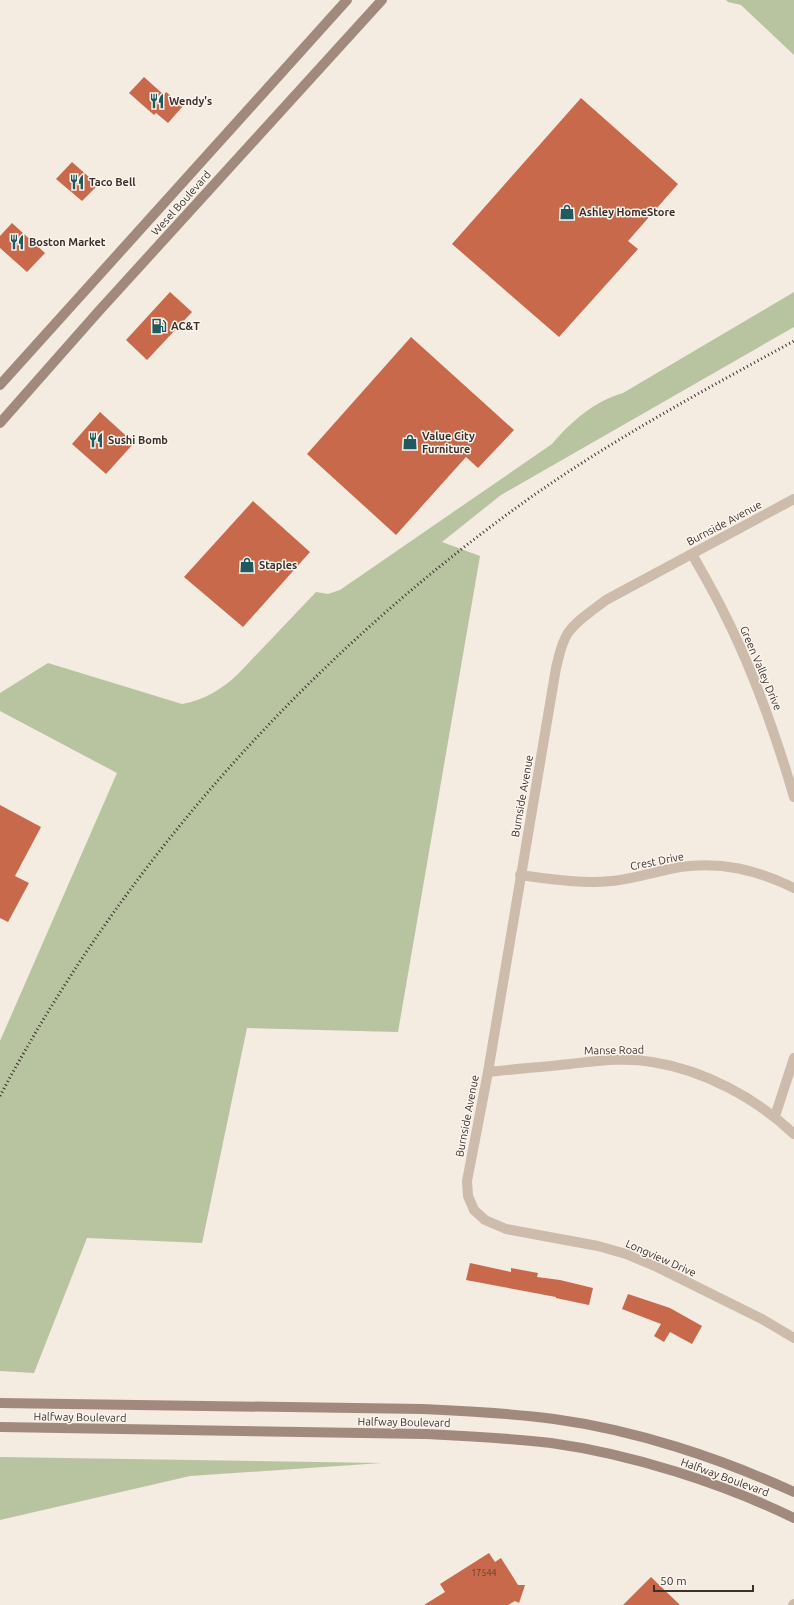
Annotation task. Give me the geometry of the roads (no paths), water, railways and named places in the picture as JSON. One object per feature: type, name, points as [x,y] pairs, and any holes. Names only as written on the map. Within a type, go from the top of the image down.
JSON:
[{"type":"main road","name":"Wesel Boulevard","points":[[0,386],[347,0]]},
{"type":"main road","name":"Wesel Boulevard","points":[[0,423],[98,312],[382,0]]},
{"type":"main road","name":"Halfway Boulevard","points":[[0,1403],[423,1409],[483,1411],[546,1418],[613,1430],[686,1450],[767,1480],[794,1492]]},
{"type":"main road","name":"Halfway Boulevard","points":[[0,1427],[485,1436],[552,1444],[612,1454],[682,1474],[760,1502],[794,1518]]},
{"type":"street","name":"Burnside Avenue","points":[[485,1220],[474,1210],[468,1196],[467,1181],[488,1072],[556,668],[568,633],[579,621],[606,600],[794,499]]},
{"type":"street","name":"Green Valley Drive","points":[[692,554],[722,608],[746,662],[768,718],[794,797]]},
{"type":"street","name":"Crest Drive","points":[[520,876],[585,882],[612,881],[679,867],[706,864],[729,866],[756,873],[794,888]]},
{"type":"street","points":[[775,1116],[794,1058]]},
{"type":"street","name":"Manse Road","points":[[488,1072],[620,1060],[651,1062],[686,1070],[724,1085],[775,1116],[794,1134]]},
{"type":"street","name":"Longview Drive","points":[[485,1220],[506,1229],[598,1246],[626,1254],[657,1267],[748,1312],[794,1338]]},
{"type":"railway","points":[[0,1096],[50,1008],[106,923],[167,842],[232,764],[302,691],[376,621],[453,556],[534,495],[630,433],[794,341]]},
{"type":"place","name":"Wendy's","points":[[157,101]]},
{"type":"place","name":"Taco Bell","points":[[77,182]]},
{"type":"place","name":"Ashley HomeStore","points":[[567,212]]},
{"type":"place","name":"Boston Market","points":[[17,242]]},
{"type":"place","name":"AC&T","points":[[159,326]]},
{"type":"place","name":"Sushi Bomb","points":[[96,440]]},
{"type":"place","name":"Value City Furniture","points":[[410,442]]},
{"type":"place","name":"Staples","points":[[247,565]]}]
